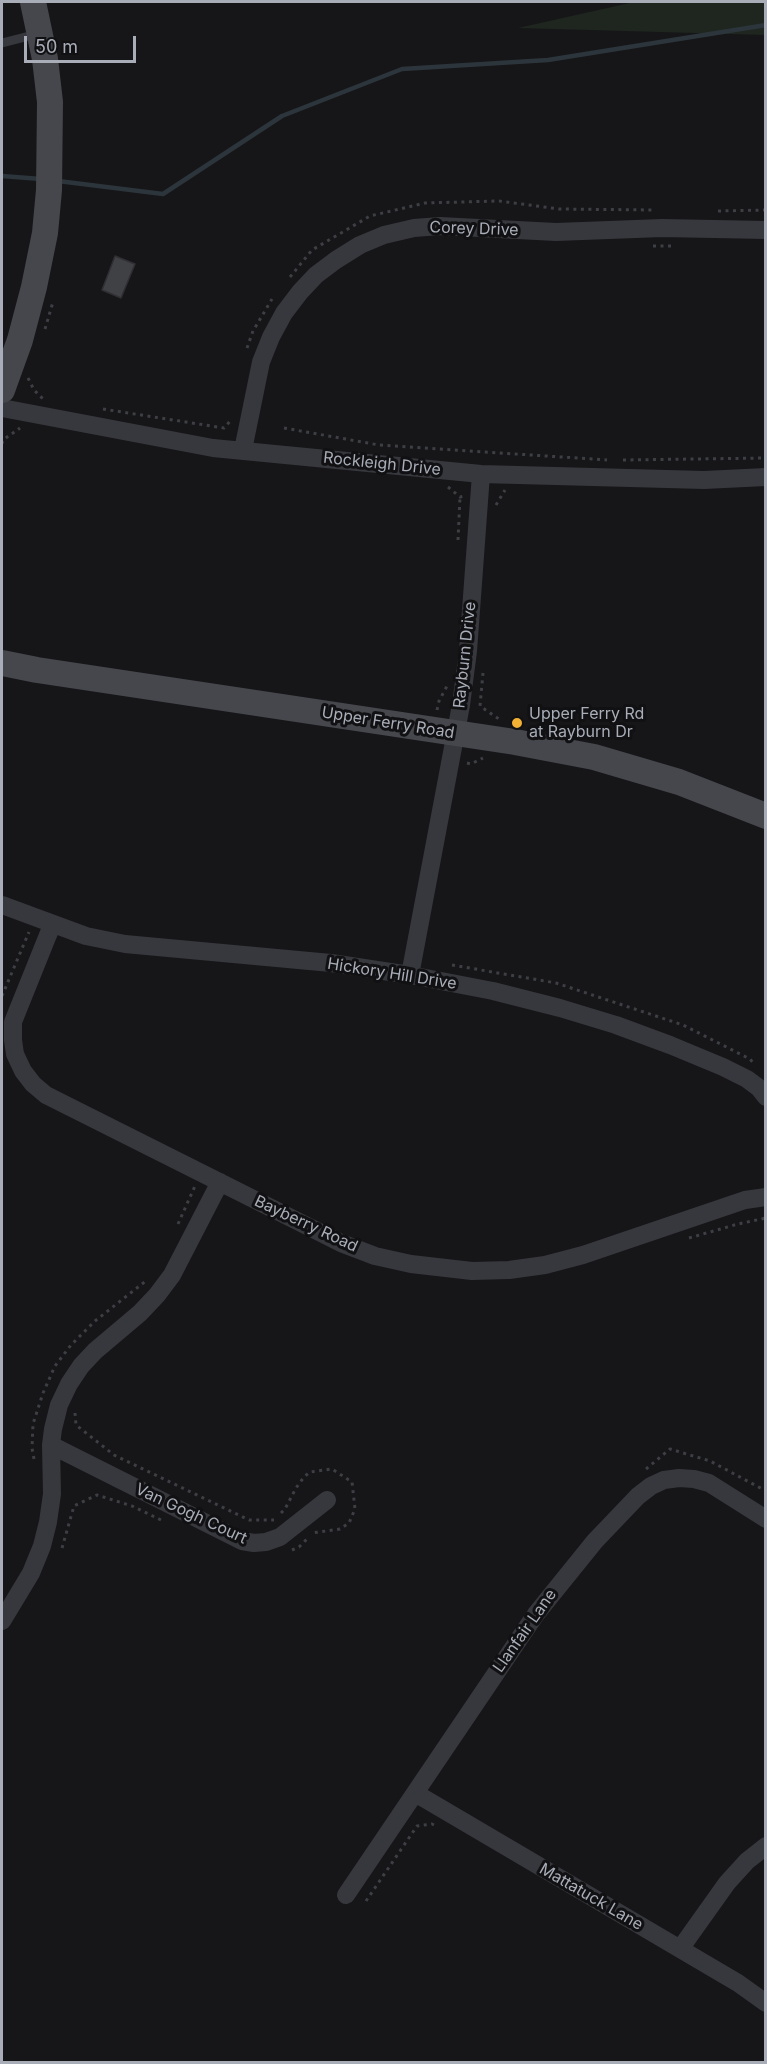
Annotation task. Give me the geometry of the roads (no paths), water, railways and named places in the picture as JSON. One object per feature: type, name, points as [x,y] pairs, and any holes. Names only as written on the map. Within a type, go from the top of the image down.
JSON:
[{"type":"main road","points":[[2,390],[20,339],[34,287],[45,233],[50,180],[50,102],[45,58],[33,2]]},
{"type":"main road","name":"Upper Ferry Road","points":[[2,663],[526,744],[594,757],[628,765],[679,782],[765,816]]},
{"type":"street","name":"Corey Drive","points":[[243,450],[261,362],[284,314],[300,292],[316,276],[360,245],[384,235],[414,228],[440,226],[556,232],[662,228],[765,230]]},
{"type":"street","name":"Rockleigh Drive","points":[[2,408],[213,447],[481,474],[704,480],[765,477]]},
{"type":"street","name":"Rayburn Drive","points":[[410,975],[451,758],[444,731],[468,651],[481,474]]},
{"type":"street","name":"Hickory Hill Drive","points":[[2,905],[86,936],[125,944],[266,956],[410,975],[560,1008],[616,1025],[723,1067],[747,1079],[759,1088],[765,1098]]},
{"type":"street","name":"Bayberry Road","points":[[52,925],[13,1022],[15,1054],[23,1071],[33,1084],[46,1095],[341,1243],[375,1256],[411,1264],[472,1271],[509,1270],[545,1265],[583,1255],[745,1200],[765,1197]]},
{"type":"street","points":[[2,1621],[31,1573],[42,1546],[52,1494],[51,1445],[59,1405],[69,1384],[81,1365],[140,1312],[172,1275],[220,1182]]},
{"type":"street","name":"Van Gogh Court","points":[[51,1445],[242,1540],[254,1543],[280,1537],[327,1500]]},
{"type":"street","name":"Llanfair Lane","points":[[346,1895],[536,1614],[595,1541],[644,1491],[664,1480],[694,1479],[709,1484],[765,1519]]},
{"type":"street","name":"Mattatuck Lane","points":[[415,1793],[738,1983],[765,2003]]},
{"type":"street","points":[[680,1949],[727,1882],[765,1846]]},
{"type":"lane","points":[[2,43],[40,33]]},
{"type":"waterway","points":[[58,181],[163,194],[282,116],[402,69],[548,60],[766,25]]},
{"type":"waterway","points":[[2,176],[41,179]]},
{"type":"place","name":"Upper Ferry Rd at Rayburn Dr","points":[[517,723]]}]
